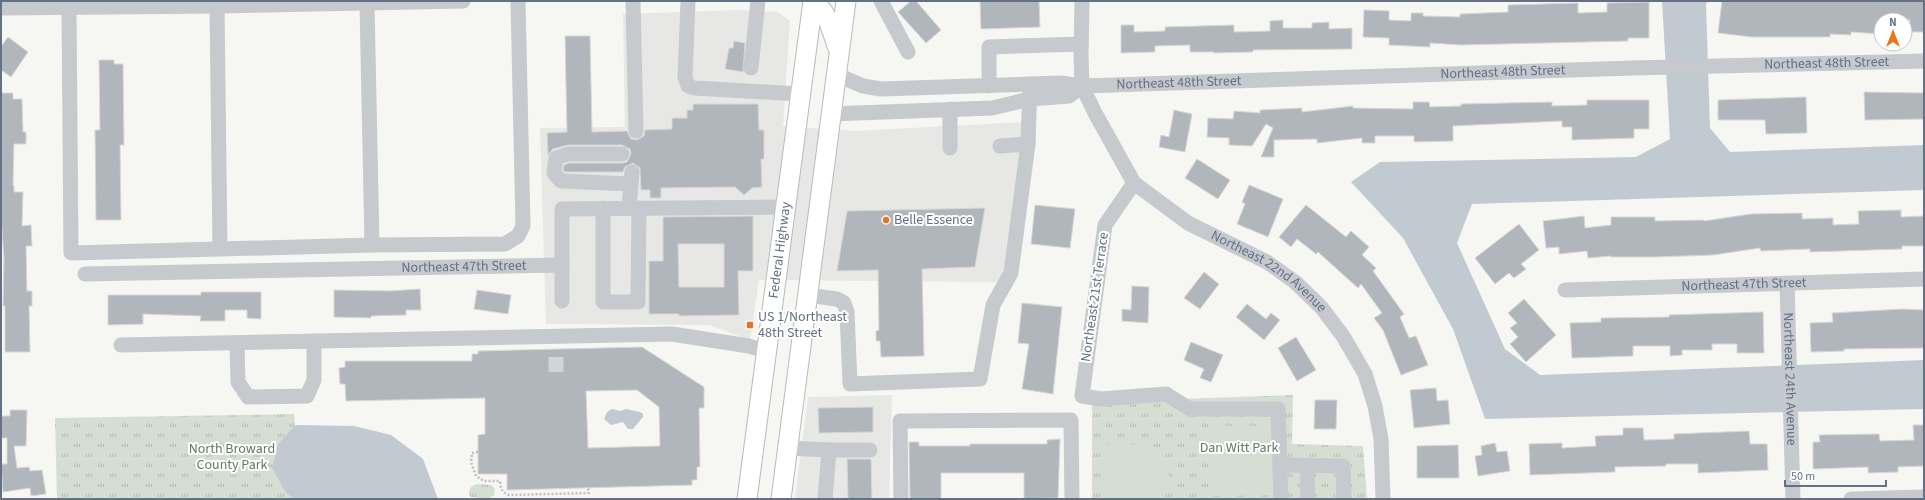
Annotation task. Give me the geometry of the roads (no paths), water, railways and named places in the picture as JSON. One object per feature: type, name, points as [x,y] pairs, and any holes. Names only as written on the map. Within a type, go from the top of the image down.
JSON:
[{"type":"main road","name":"Federal Highway","points":[[747,499],[813,1]]},
{"type":"main road","points":[[813,1],[822,9],[829,21],[838,51]]},
{"type":"main road","points":[[781,499],[806,295],[846,1]]},
{"type":"main road","points":[[750,476],[753,499]]},
{"type":"street","points":[[1,8],[367,4],[463,1]]},
{"type":"street","points":[[69,8],[71,253],[372,245],[505,244],[518,236],[523,226],[518,1]]},
{"type":"street","points":[[634,1],[636,131]]},
{"type":"street","points":[[688,1],[685,77],[688,86],[694,88],[800,94]]},
{"type":"street","points":[[751,68],[758,1]]},
{"type":"street","points":[[880,1],[908,52]]},
{"type":"street","points":[[1082,1],[1082,86]]},
{"type":"street","points":[[367,4],[372,245]]},
{"type":"street","points":[[218,6],[220,249]]},
{"type":"street","points":[[989,86],[988,47],[1081,44]]},
{"type":"street","name":"Northeast 48th Street","points":[[836,74],[863,86],[881,89],[989,86],[1069,96],[1082,86],[1924,60]]},
{"type":"street","name":"Northeast 22nd Avenue","points":[[1082,86],[1094,112],[1134,183],[1188,223],[1267,262],[1295,282],[1321,307],[1343,336],[1365,374],[1375,406],[1381,439],[1383,499]]},
{"type":"street","points":[[806,295],[837,299],[844,303],[847,312],[850,384],[980,379],[993,305],[1011,273],[1028,144],[1030,92]]},
{"type":"street","name":"Northeast 48th Street","points":[[830,114],[992,108],[1030,92]]},
{"type":"street","points":[[950,109],[950,148]]},
{"type":"street","points":[[1000,146],[1028,144]]},
{"type":"street","points":[[603,208],[603,302],[638,302],[634,208],[631,178],[562,181],[554,173],[556,158],[568,154],[622,154]]},
{"type":"street","name":"Northeast 21st Terrace","points":[[1134,183],[1105,225],[1082,396],[1101,399],[1166,394],[1190,409],[1278,409],[1281,465]]},
{"type":"street","points":[[562,301],[562,209],[786,207]]},
{"type":"street","name":"Northeast 47th Street","points":[[85,274],[562,265]]},
{"type":"street","name":"Northeast 47th Street","points":[[1564,290],[1924,280]]},
{"type":"street","name":"Northeast 24th Avenue","points":[[1787,283],[1793,499]]},
{"type":"street","points":[[121,345],[314,340],[556,342],[672,334],[749,346],[767,352]]},
{"type":"street","points":[[237,342],[238,382],[248,397],[307,396],[314,380],[314,340]]},
{"type":"street","points":[[901,499],[900,422],[1063,420],[1071,420],[1072,499]]},
{"type":"street","points":[[787,448],[870,450]]},
{"type":"street","points":[[825,499],[829,450]]},
{"type":"street","points":[[1281,499],[1281,465],[1343,466],[1344,499]]},
{"type":"street","points":[[1307,465],[1308,499]]},
{"type":"street","points":[[1851,499],[1924,497]]},
{"type":"tunnel","points":[[556,349],[556,372]]},
{"type":"place","name":"Belle Essence","points":[[886,220]]},
{"type":"place","name":"US 1/Northeast 48th Street","points":[[750,325]]},
{"type":"park label","name":"Dan Witt Park","points":[[1239,448]]},
{"type":"park label","name":"North Broward County Park","points":[[232,458]]}]
